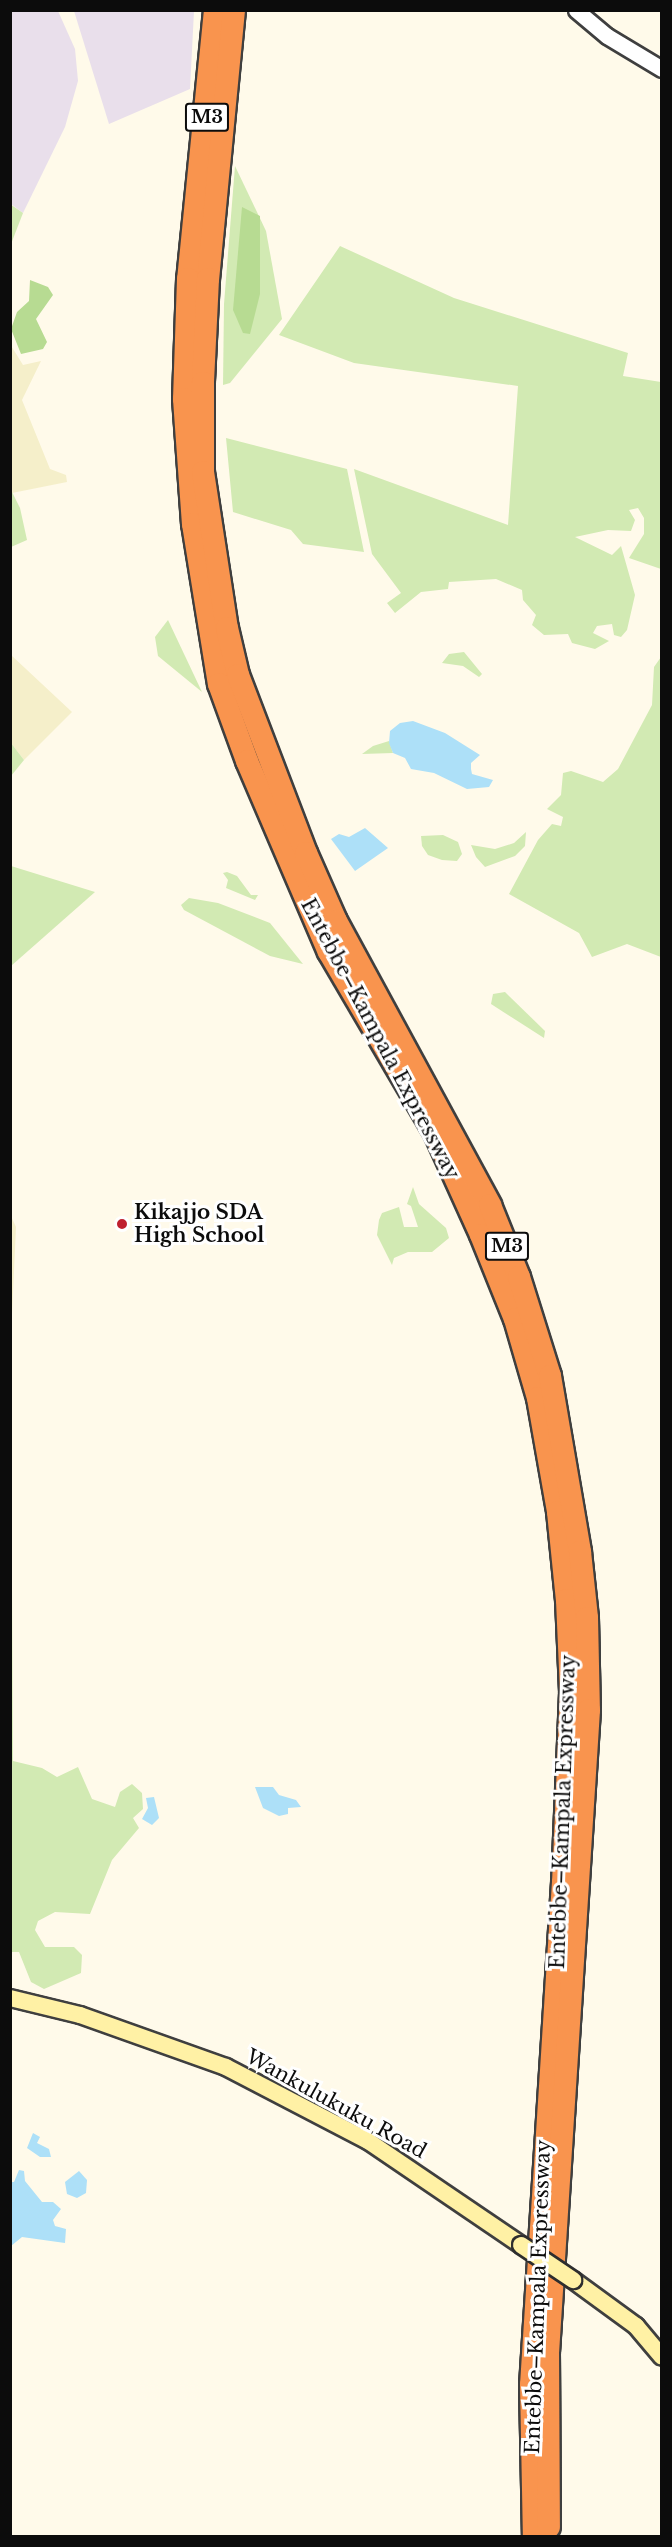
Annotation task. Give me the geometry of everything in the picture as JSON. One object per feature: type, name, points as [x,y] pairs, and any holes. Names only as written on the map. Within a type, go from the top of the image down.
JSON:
[{"type":"highway","name":"Entebbe–Kampala Expressway","points":[[215,10],[188,279],[184,399],[193,525],[219,684],[251,772],[329,952],[435,1133],[481,1235],[515,1319],[538,1398],[558,1512],[567,1599],[571,1693],[563,1882],[531,2385],[534,2536]]},
{"type":"highway","name":"Entebbe–Kampala Expressway","points":[[234,10],[208,279],[203,382],[203,472],[227,628],[238,675],[306,853],[336,921],[490,1205],[519,1277],[550,1376],[579,1541],[587,1618],[588,1721],[548,2352],[549,2536]]},
{"type":"main road","name":"Wankulukuku Road","points":[[10,1998],[80,2015],[226,2067],[368,2141],[573,2280],[636,2326],[662,2356]]},
{"type":"street","points":[[576,10],[607,36],[662,69]]},
{"type":"shaded area","points":[[10,11],[58,11],[75,49],[78,81],[65,127],[23,213],[11,204]]},
{"type":"shaded area","points":[[74,11],[194,11],[190,89],[109,124]]},
{"type":"shaded area","points":[[10,344],[23,365],[41,361],[22,400],[50,469],[66,475],[67,482],[12,493]]},
{"type":"shaded area","points":[[11,655],[72,712],[24,760],[11,743]]},
{"type":"shaded area","points":[[10,1214],[16,1227],[12,1315],[10,1314]]},
{"type":"green space","points":[[235,166],[266,231],[282,319],[230,383],[223,385],[224,304]]},
{"type":"green space","points":[[10,204],[23,213],[11,244],[10,244]]},
{"type":"green space","points":[[242,207],[260,216],[260,294],[250,334],[243,333],[233,310]]},
{"type":"green space","points":[[340,246],[454,298],[628,353],[623,376],[661,382],[661,569],[629,558],[644,534],[644,518],[638,508],[629,510],[635,520],[631,531],[608,530],[575,537],[612,555],[621,546],[635,595],[627,630],[621,637],[614,635],[612,624],[597,626],[593,633],[609,641],[595,649],[572,643],[568,634],[544,635],[532,625],[536,615],[523,600],[522,590],[496,579],[449,582],[448,589],[421,592],[395,613],[387,603],[401,593],[372,554],[354,469],[508,525],[518,386],[354,363],[279,335]]},
{"type":"green space","points":[[30,280],[48,287],[53,295],[36,319],[47,342],[43,349],[21,354],[11,329],[17,312],[29,301]]},
{"type":"green space","points":[[226,438],[347,469],[364,552],[303,544],[291,530],[233,512]]},
{"type":"green space","points":[[11,490],[20,508],[27,540],[11,547]]},
{"type":"green space","points":[[168,620],[202,692],[158,656],[155,637]]},
{"type":"green space","points":[[464,652],[482,674],[479,677],[463,666],[442,663],[449,654]]},
{"type":"green space","points":[[661,657],[661,957],[627,944],[592,957],[579,933],[509,894],[538,840],[552,824],[561,826],[563,817],[547,809],[561,795],[563,773],[571,771],[603,782],[618,769],[652,705],[654,667]]},
{"type":"green space","points":[[389,741],[393,753],[362,754],[373,746]]},
{"type":"green space","points":[[11,743],[24,760],[11,776]]},
{"type":"green space","points":[[526,832],[525,846],[515,856],[485,867],[476,857],[471,845],[495,849],[514,843]]},
{"type":"green space","points":[[443,835],[458,842],[462,854],[457,861],[442,860],[428,855],[422,846],[421,836]]},
{"type":"green space","points":[[11,866],[95,892],[11,966]]},
{"type":"green space","points":[[227,872],[237,876],[251,895],[258,895],[255,900],[226,888],[228,880],[223,873]]},
{"type":"green space","points":[[189,898],[218,903],[270,923],[303,964],[270,956],[184,910],[181,905]]},
{"type":"green space","points":[[505,992],[545,1031],[544,1038],[491,1004],[493,994]]},
{"type":"green space","points":[[413,1187],[419,1204],[446,1228],[449,1238],[432,1252],[408,1252],[394,1258],[392,1265],[377,1235],[379,1220],[382,1213],[399,1207],[404,1227],[418,1227],[411,1206],[407,1204]]},
{"type":"green space","points":[[11,1405],[13,1761],[42,1768],[57,1777],[78,1767],[92,1799],[115,1807],[120,1792],[132,1784],[142,1793],[143,1809],[133,1818],[139,1828],[112,1860],[90,1914],[55,1912],[38,1921],[35,1930],[45,1947],[74,1947],[82,1955],[81,1973],[44,1989],[31,1982],[19,1952],[11,1952]]},
{"type":"water","points":[[413,721],[445,733],[480,755],[471,763],[472,774],[493,780],[489,787],[467,789],[434,773],[411,769],[405,758],[393,753],[389,743],[390,731],[400,723]]},
{"type":"water","points":[[365,828],[388,848],[355,871],[331,839],[339,834],[349,837]]},
{"type":"water","points":[[255,1787],[273,1787],[279,1795],[296,1800],[301,1807],[288,1808],[288,1814],[279,1816],[263,1808]]},
{"type":"water","points":[[154,1797],[159,1818],[152,1825],[142,1819],[148,1808],[146,1798]]},
{"type":"water","points":[[33,2133],[40,2137],[37,2143],[49,2149],[51,2157],[40,2157],[27,2148]]},
{"type":"water","points":[[19,2170],[24,2171],[25,2181],[42,2202],[53,2202],[61,2209],[53,2220],[55,2226],[66,2229],[65,2243],[22,2237],[11,2246],[11,2182],[14,2182]]},
{"type":"water","points":[[79,2171],[87,2180],[86,2193],[77,2198],[67,2194],[65,2182]]},
{"type":"place","name":"Kikajjo SDA High School","points":[[122,1224]]}]
